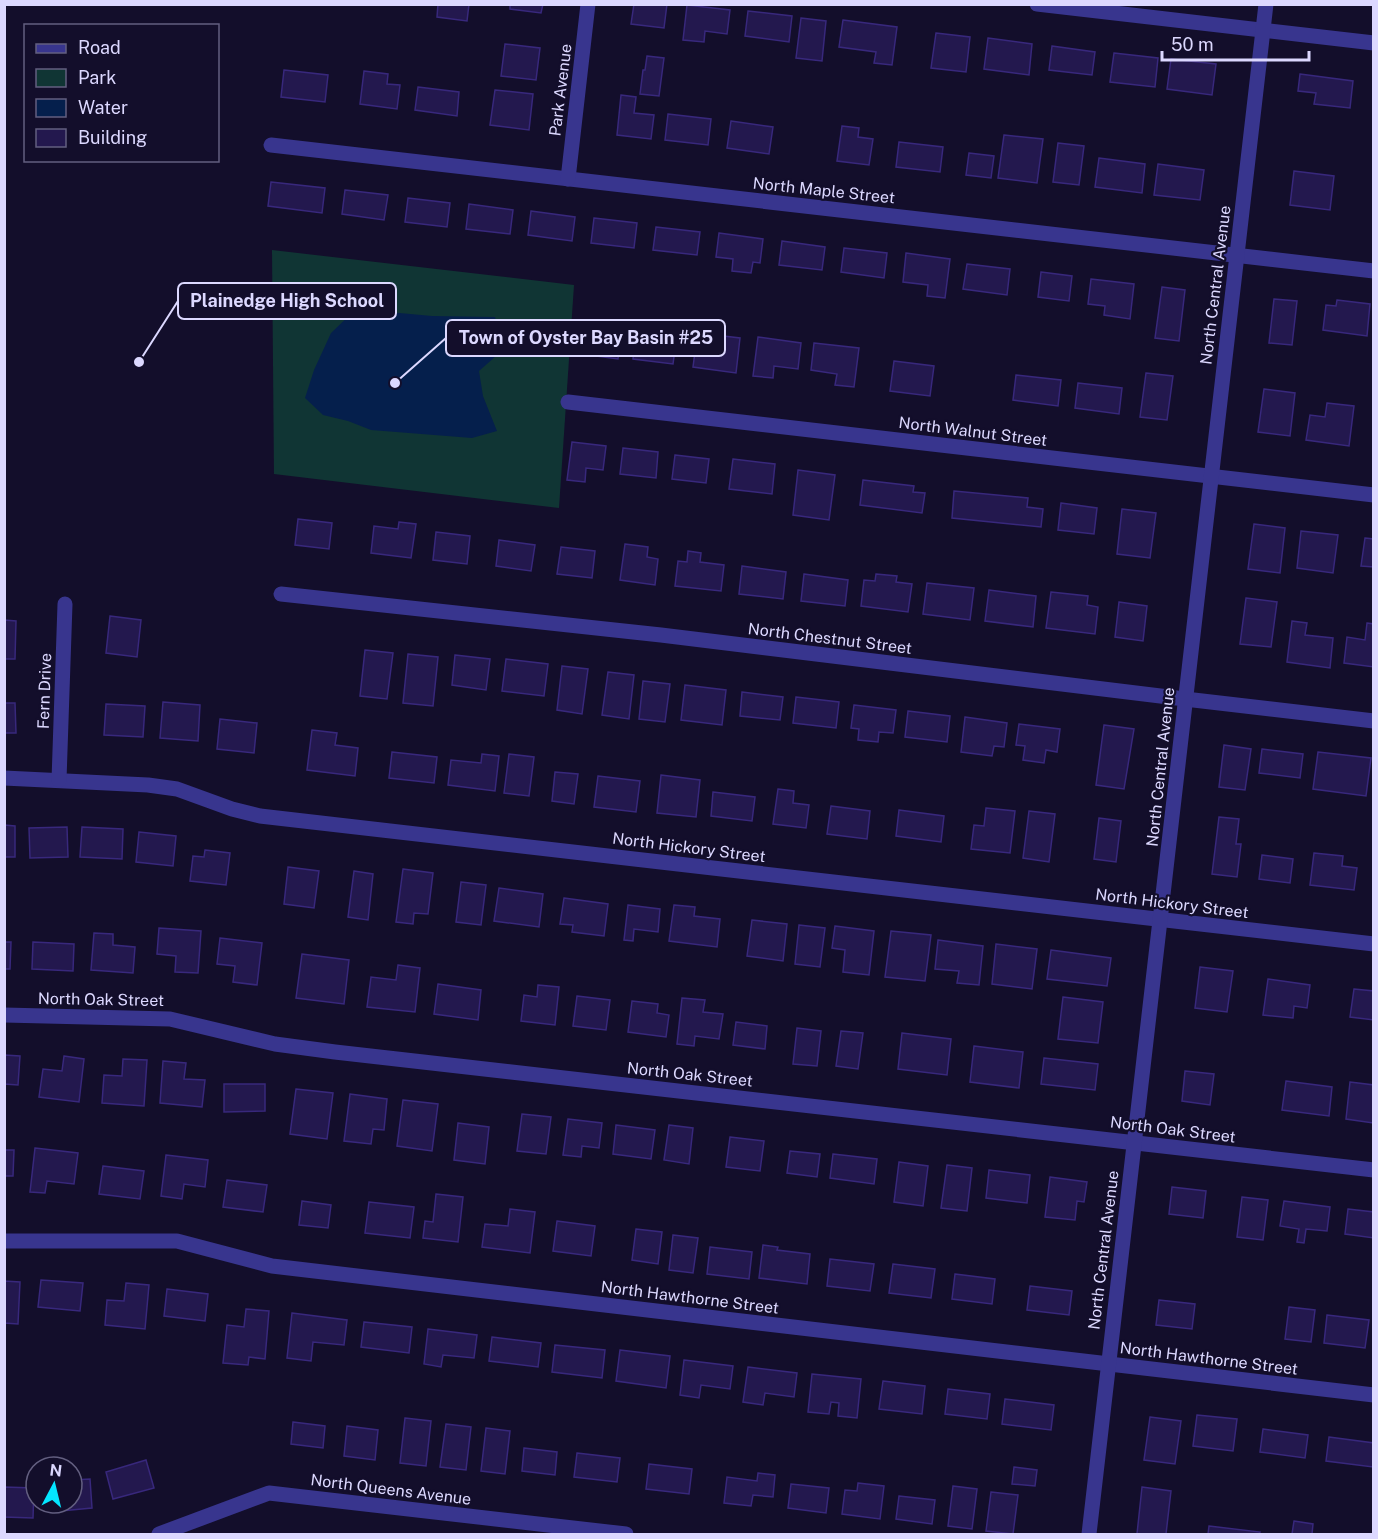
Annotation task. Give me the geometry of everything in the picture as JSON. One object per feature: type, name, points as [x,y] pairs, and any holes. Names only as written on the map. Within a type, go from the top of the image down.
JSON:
[{"type":"street","name":"Park Avenue","points":[[568,179],[588,4]]},
{"type":"street","points":[[1037,4],[1374,44]]},
{"type":"street","name":"North Central Avenue","points":[[1089,1534],[1266,4]]},
{"type":"street","name":"North Maple Street","points":[[271,145],[1374,271]]},
{"type":"street","name":"North Walnut Street","points":[[568,402],[1374,495]]},
{"type":"street","name":"North Chestnut Street","points":[[281,594],[672,637],[1374,721]]},
{"type":"street","name":"Fern Drive","points":[[59,780],[64,604]]},
{"type":"street","name":"North Hickory Street","points":[[4,778],[148,785],[177,789],[232,809],[260,816],[1374,944]]},
{"type":"street","name":"North Oak Street","points":[[4,1015],[170,1019],[275,1044],[1374,1170]]},
{"type":"street","name":"North Hawthorne Street","points":[[4,1241],[177,1241],[272,1266],[1374,1395]]},
{"type":"street","name":"North Queens Avenue","points":[[159,1534],[269,1493],[626,1534]]},
{"type":"green space","points":[[272,250],[574,285],[559,508],[274,474]]},
{"type":"water","points":[[356,309],[432,316],[495,317],[504,349],[479,371],[483,396],[497,431],[472,438],[371,430],[323,415],[305,398],[314,370],[331,333]]},
{"type":"building","points":[[438,4],[469,4],[467,21],[437,17]]},
{"type":"building","points":[[510,4],[543,4],[541,13],[510,9]]},
{"type":"building","points":[[634,4],[667,4],[664,28],[631,24]]},
{"type":"building","points":[[687,5],[730,10],[727,34],[705,31],[704,42],[683,40]]},
{"type":"building","points":[[748,11],[792,16],[789,42],[745,36]]},
{"type":"building","points":[[801,18],[826,21],[822,61],[796,58]]},
{"type":"building","points":[[843,20],[897,27],[892,65],[874,63],[876,52],[839,47]]},
{"type":"building","points":[[936,33],[970,37],[966,72],[931,68]]},
{"type":"building","points":[[988,38],[1032,44],[1029,75],[984,69]]},
{"type":"building","points":[[505,44],[540,48],[536,80],[501,76]]},
{"type":"building","points":[[1052,46],[1095,52],[1092,75],[1049,70]]},
{"type":"building","points":[[1114,53],[1158,58],[1155,87],[1110,82]]},
{"type":"building","points":[[647,56],[664,58],[659,96],[640,94]]},
{"type":"building","points":[[1171,59],[1216,64],[1212,95],[1167,89]]},
{"type":"building","points":[[284,70],[328,75],[325,102],[281,97]]},
{"type":"building","points":[[364,71],[388,74],[387,84],[400,85],[397,109],[360,104]]},
{"type":"building","points":[[1300,74],[1353,81],[1350,108],[1314,104],[1316,93],[1298,91]]},
{"type":"building","points":[[418,87],[459,92],[457,116],[415,110]]},
{"type":"building","points":[[495,90],[533,94],[529,130],[490,125]]},
{"type":"building","points":[[621,95],[636,97],[634,113],[654,115],[651,139],[617,135]]},
{"type":"building","points":[[668,114],[711,119],[708,145],[665,140]]},
{"type":"building","points":[[731,121],[773,127],[769,154],[727,148]]},
{"type":"building","points":[[842,126],[859,128],[858,137],[873,139],[869,165],[837,161]]},
{"type":"building","points":[[1004,135],[1043,139],[1037,183],[998,178]]},
{"type":"building","points":[[899,142],[943,147],[940,172],[896,167]]},
{"type":"building","points":[[1058,143],[1084,146],[1079,185],[1053,182]]},
{"type":"building","points":[[969,153],[994,156],[991,178],[966,175]]},
{"type":"building","points":[[1099,158],[1145,164],[1142,193],[1095,187]]},
{"type":"building","points":[[1158,164],[1204,170],[1200,200],[1154,195]]},
{"type":"building","points":[[1294,171],[1334,176],[1330,210],[1290,205]]},
{"type":"building","points":[[271,182],[325,188],[322,213],[268,206]]},
{"type":"building","points":[[345,190],[388,195],[384,220],[342,214]]},
{"type":"building","points":[[408,198],[450,203],[447,227],[405,222]]},
{"type":"building","points":[[469,204],[513,210],[510,234],[466,229]]},
{"type":"building","points":[[531,211],[575,217],[572,241],[528,235]]},
{"type":"building","points":[[594,218],[637,223],[634,248],[591,243]]},
{"type":"building","points":[[656,227],[700,232],[697,255],[653,250]]},
{"type":"building","points":[[719,233],[763,239],[760,263],[753,262],[751,273],[732,271],[733,259],[716,257]]},
{"type":"building","points":[[782,241],[825,247],[822,270],[779,265]]},
{"type":"building","points":[[844,248],[887,253],[884,278],[841,272]]},
{"type":"building","points":[[906,253],[950,259],[945,298],[927,296],[928,285],[903,282]]},
{"type":"building","points":[[967,264],[1010,269],[1007,295],[963,289]]},
{"type":"building","points":[[1041,272],[1072,276],[1069,301],[1038,297]]},
{"type":"building","points":[[1091,279],[1134,284],[1130,319],[1104,315],[1105,306],[1088,304]]},
{"type":"building","points":[[1162,287],[1185,290],[1179,341],[1155,338]]},
{"type":"building","points":[[1274,299],[1297,301],[1292,345],[1269,343]]},
{"type":"building","points":[[1337,300],[1370,304],[1367,336],[1323,330],[1326,305],[1336,306]]},
{"type":"building","points":[[588,320],[623,324],[618,359],[574,353],[576,336],[586,337]]},
{"type":"building","points":[[715,335],[740,338],[736,373],[693,367],[696,344],[713,346]]},
{"type":"building","points":[[635,337],[676,342],[673,364],[633,359]]},
{"type":"building","points":[[758,337],[801,343],[798,369],[774,366],[773,378],[753,376]]},
{"type":"building","points":[[814,343],[859,348],[854,387],[835,385],[837,374],[811,370]]},
{"type":"building","points":[[894,361],[934,366],[930,396],[890,391]]},
{"type":"building","points":[[1146,373],[1173,376],[1167,420],[1140,417]]},
{"type":"building","points":[[1016,375],[1061,380],[1058,406],[1013,400]]},
{"type":"building","points":[[1078,383],[1122,388],[1119,414],[1075,408]]},
{"type":"building","points":[[1264,389],[1295,393],[1290,436],[1258,432]]},
{"type":"building","points":[[1327,403],[1354,406],[1349,446],[1306,440],[1310,415],[1325,417]]},
{"type":"building","points":[[572,442],[606,446],[603,470],[586,468],[585,482],[567,480]]},
{"type":"building","points":[[623,448],[658,452],[656,478],[620,474]]},
{"type":"building","points":[[675,455],[709,459],[706,483],[672,479]]},
{"type":"building","points":[[733,459],[775,464],[772,494],[729,489]]},
{"type":"building","points":[[798,470],[835,475],[829,520],[793,515]]},
{"type":"building","points":[[863,480],[914,486],[913,492],[925,493],[922,513],[860,505]]},
{"type":"building","points":[[954,491],[1028,498],[1027,507],[1043,509],[1041,527],[952,518]]},
{"type":"building","points":[[1061,503],[1097,508],[1094,534],[1058,530]]},
{"type":"building","points":[[1122,509],[1156,513],[1150,558],[1117,554]]},
{"type":"building","points":[[298,519],[332,523],[329,549],[295,545]]},
{"type":"building","points":[[399,522],[416,524],[411,558],[371,553],[374,526],[398,529]]},
{"type":"building","points":[[1254,524],[1285,528],[1280,573],[1248,569]]},
{"type":"building","points":[[1301,531],[1338,535],[1333,573],[1297,568]]},
{"type":"building","points":[[436,532],[470,536],[467,564],[433,560]]},
{"type":"building","points":[[1365,538],[1374,539],[1374,567],[1361,566]]},
{"type":"building","points":[[499,540],[535,545],[531,571],[496,566]]},
{"type":"building","points":[[625,544],[648,547],[647,557],[658,559],[655,585],[620,580]]},
{"type":"building","points":[[561,547],[595,551],[592,578],[557,574]]},
{"type":"building","points":[[688,551],[701,553],[700,562],[724,565],[721,591],[675,586],[678,561],[687,562]]},
{"type":"building","points":[[742,566],[786,572],[783,599],[739,594]]},
{"type":"building","points":[[804,574],[848,580],[845,606],[801,601]]},
{"type":"building","points":[[876,574],[897,576],[896,582],[912,584],[908,612],[861,606],[864,580],[875,581]]},
{"type":"building","points":[[927,583],[974,588],[970,620],[923,614]]},
{"type":"building","points":[[989,590],[1036,596],[1033,627],[985,621]]},
{"type":"building","points":[[1051,592],[1088,596],[1087,605],[1098,607],[1095,634],[1046,628]]},
{"type":"building","points":[[1246,598],[1277,602],[1271,647],[1240,644]]},
{"type":"building","points":[[1119,602],[1147,606],[1143,641],[1115,637]]},
{"type":"building","points":[[110,616],[141,620],[137,657],[106,653]]},
{"type":"building","points":[[4,620],[16,621],[15,659],[4,659]]},
{"type":"building","points":[[1292,621],[1307,623],[1305,635],[1333,638],[1330,668],[1287,662]]},
{"type":"building","points":[[1367,623],[1374,624],[1374,667],[1344,663],[1347,637],[1365,640]]},
{"type":"building","points":[[365,650],[393,653],[387,699],[360,696]]},
{"type":"building","points":[[408,654],[438,657],[433,706],[403,703]]},
{"type":"building","points":[[455,655],[490,659],[486,690],[452,685]]},
{"type":"building","points":[[506,659],[548,664],[544,696],[502,691]]},
{"type":"building","points":[[562,666],[588,669],[582,714],[557,710]]},
{"type":"building","points":[[608,672],[634,675],[629,719],[602,715]]},
{"type":"building","points":[[643,681],[670,684],[665,722],[639,719]]},
{"type":"building","points":[[685,685],[726,690],[722,725],[681,720]]},
{"type":"building","points":[[742,692],[783,697],[780,720],[740,716]]},
{"type":"building","points":[[796,697],[839,702],[836,728],[793,723]]},
{"type":"building","points":[[163,702],[200,705],[198,741],[160,738]]},
{"type":"building","points":[[4,703],[15,703],[16,733],[4,733]]},
{"type":"building","points":[[106,704],[145,706],[143,737],[104,735]]},
{"type":"building","points":[[854,705],[896,710],[893,733],[879,732],[878,742],[858,740],[859,729],[851,728]]},
{"type":"building","points":[[908,711],[950,716],[947,742],[905,737]]},
{"type":"building","points":[[965,717],[1007,723],[1004,747],[994,746],[992,756],[961,752]]},
{"type":"building","points":[[220,719],[257,723],[254,753],[217,749]]},
{"type":"building","points":[[1019,724],[1060,729],[1057,752],[1046,750],[1044,763],[1023,760],[1025,746],[1016,745]]},
{"type":"building","points":[[1104,725],[1134,729],[1124,789],[1096,785]]},
{"type":"building","points":[[312,730],[337,733],[335,745],[358,748],[355,776],[307,770]]},
{"type":"building","points":[[1224,745],[1251,749],[1245,790],[1219,787]]},
{"type":"building","points":[[1262,749],[1303,754],[1300,778],[1259,773]]},
{"type":"building","points":[[392,752],[437,757],[434,783],[389,778]]},
{"type":"building","points":[[1318,752],[1371,758],[1366,796],[1313,789]]},
{"type":"building","points":[[482,754],[499,756],[495,791],[448,785],[451,760],[481,763]]},
{"type":"building","points":[[509,754],[534,757],[529,796],[504,793]]},
{"type":"building","points":[[555,772],[578,774],[574,804],[552,801]]},
{"type":"building","points":[[661,775],[700,780],[696,817],[657,813]]},
{"type":"building","points":[[598,776],[640,781],[636,812],[594,807]]},
{"type":"building","points":[[778,789],[794,791],[793,803],[809,805],[806,828],[773,824]]},
{"type":"building","points":[[713,792],[755,797],[752,821],[711,816]]},
{"type":"building","points":[[831,806],[870,811],[867,839],[827,834]]},
{"type":"building","points":[[986,808],[1015,811],[1010,853],[971,849],[974,825],[984,826]]},
{"type":"building","points":[[899,810],[944,816],[941,842],[896,836]]},
{"type":"building","points":[[1029,811],[1055,814],[1049,862],[1023,858]]},
{"type":"building","points":[[1219,817],[1239,819],[1236,844],[1241,844],[1237,877],[1212,874]]},
{"type":"building","points":[[1099,818],[1121,821],[1116,862],[1094,859]]},
{"type":"building","points":[[4,825],[15,826],[15,857],[4,857]]},
{"type":"building","points":[[67,827],[68,857],[30,858],[29,828]]},
{"type":"building","points":[[82,827],[123,829],[122,859],[80,857]]},
{"type":"building","points":[[139,832],[176,836],[173,866],[136,862]]},
{"type":"building","points":[[205,850],[230,853],[226,885],[190,881],[193,856],[204,857]]},
{"type":"building","points":[[1314,853],[1343,856],[1342,866],[1357,868],[1354,890],[1310,885]]},
{"type":"building","points":[[1262,855],[1293,859],[1290,883],[1259,879]]},
{"type":"building","points":[[288,867],[319,871],[314,908],[284,904]]},
{"type":"building","points":[[403,869],[433,873],[428,914],[414,913],[413,924],[396,922]]},
{"type":"building","points":[[354,871],[373,874],[368,920],[348,917]]},
{"type":"building","points":[[461,882],[486,885],[481,925],[456,922]]},
{"type":"building","points":[[499,888],[543,894],[539,927],[494,921]]},
{"type":"building","points":[[564,898],[608,904],[604,936],[572,932],[573,925],[560,924]]},
{"type":"building","points":[[628,905],[660,909],[658,932],[634,929],[633,941],[624,940]]},
{"type":"building","points":[[674,905],[695,907],[694,916],[720,919],[717,947],[669,941]]},
{"type":"building","points":[[752,920],[787,924],[783,961],[747,956]]},
{"type":"building","points":[[799,925],[825,928],[820,967],[795,964]]},
{"type":"building","points":[[835,926],[874,931],[869,975],[843,972],[845,950],[832,948]]},
{"type":"building","points":[[159,928],[201,931],[198,973],[175,972],[176,956],[157,954]]},
{"type":"building","points":[[891,931],[931,935],[925,981],[885,977]]},
{"type":"building","points":[[94,933],[113,934],[113,945],[135,947],[133,973],[91,970]]},
{"type":"building","points":[[220,938],[262,943],[257,985],[233,982],[235,966],[217,964]]},
{"type":"building","points":[[938,940],[983,946],[979,985],[957,983],[959,971],[935,969]]},
{"type":"building","points":[[4,942],[11,942],[10,969],[4,969]]},
{"type":"building","points":[[33,942],[74,944],[73,971],[32,969]]},
{"type":"building","points":[[996,944],[1037,949],[1032,989],[992,984]]},
{"type":"building","points":[[1051,950],[1111,958],[1107,986],[1047,979]]},
{"type":"building","points":[[302,954],[349,960],[344,1004],[296,998]]},
{"type":"building","points":[[398,965],[420,968],[415,1012],[367,1007],[371,977],[396,980]]},
{"type":"building","points":[[1200,967],[1233,971],[1227,1012],[1195,1008]]},
{"type":"building","points":[[1268,979],[1310,985],[1307,1008],[1294,1006],[1293,1018],[1263,1015]]},
{"type":"building","points":[[438,984],[481,990],[478,1020],[434,1014]]},
{"type":"building","points":[[538,985],[559,987],[555,1025],[521,1021],[524,995],[537,997]]},
{"type":"building","points":[[1354,989],[1374,991],[1374,1020],[1350,1017]]},
{"type":"building","points":[[577,996],[610,1000],[606,1030],[573,1026]]},
{"type":"building","points":[[1063,997],[1103,1002],[1098,1043],[1058,1039]]},
{"type":"building","points":[[682,998],[705,1000],[703,1012],[723,1014],[719,1039],[695,1036],[694,1046],[677,1044]]},
{"type":"building","points":[[632,1001],[658,1004],[657,1013],[669,1015],[666,1037],[628,1032]]},
{"type":"building","points":[[736,1022],[767,1026],[765,1049],[733,1045]]},
{"type":"building","points":[[797,1028],[821,1031],[817,1066],[793,1064]]},
{"type":"building","points":[[841,1031],[863,1033],[858,1069],[836,1066]]},
{"type":"building","points":[[902,1033],[951,1039],[947,1075],[898,1069]]},
{"type":"building","points":[[974,1046],[1023,1052],[1019,1088],[970,1082]]},
{"type":"building","points":[[4,1055],[20,1056],[18,1085],[4,1084]]},
{"type":"building","points":[[64,1056],[84,1059],[79,1102],[39,1097],[43,1069],[62,1071]]},
{"type":"building","points":[[1044,1058],[1098,1064],[1095,1090],[1041,1084]]},
{"type":"building","points":[[123,1059],[147,1060],[144,1106],[102,1103],[104,1075],[122,1076]]},
{"type":"building","points":[[163,1061],[186,1063],[184,1079],[205,1080],[202,1107],[160,1103]]},
{"type":"building","points":[[1185,1071],[1214,1074],[1210,1105],[1182,1101]]},
{"type":"building","points":[[1286,1081],[1332,1087],[1329,1116],[1282,1110]]},
{"type":"building","points":[[1350,1082],[1374,1085],[1373,1123],[1346,1119]]},
{"type":"building","points":[[224,1084],[265,1084],[265,1111],[224,1112]]},
{"type":"building","points":[[296,1089],[333,1093],[327,1139],[290,1134]]},
{"type":"building","points":[[350,1094],[387,1099],[384,1130],[373,1129],[371,1144],[344,1141]]},
{"type":"building","points":[[403,1100],[438,1104],[432,1151],[397,1146]]},
{"type":"building","points":[[522,1114],[551,1117],[546,1154],[517,1151]]},
{"type":"building","points":[[568,1119],[602,1123],[599,1148],[582,1146],[581,1157],[563,1155]]},
{"type":"building","points":[[458,1123],[489,1127],[485,1164],[454,1160]]},
{"type":"building","points":[[616,1125],[655,1130],[651,1159],[613,1154]]},
{"type":"building","points":[[669,1125],[693,1128],[689,1164],[664,1160]]},
{"type":"building","points":[[730,1137],[764,1141],[760,1171],[726,1167]]},
{"type":"building","points":[[35,1148],[78,1153],[74,1184],[47,1181],[45,1193],[30,1192]]},
{"type":"building","points":[[4,1150],[14,1150],[13,1176],[4,1176]]},
{"type":"building","points":[[790,1151],[820,1154],[817,1177],[787,1173]]},
{"type":"building","points":[[833,1154],[877,1159],[874,1184],[830,1178]]},
{"type":"building","points":[[166,1155],[208,1160],[205,1187],[184,1184],[182,1199],[161,1196]]},
{"type":"building","points":[[899,1162],[928,1166],[923,1206],[894,1202]]},
{"type":"building","points":[[947,1165],[972,1168],[967,1211],[941,1208]]},
{"type":"building","points":[[103,1166],[144,1171],[140,1199],[99,1194]]},
{"type":"building","points":[[989,1170],[1030,1175],[1027,1203],[986,1198]]},
{"type":"building","points":[[1050,1177],[1087,1182],[1084,1202],[1077,1201],[1075,1220],[1045,1217]]},
{"type":"building","points":[[227,1180],[267,1185],[263,1212],[223,1207]]},
{"type":"building","points":[[1172,1187],[1206,1191],[1203,1218],[1169,1214]]},
{"type":"building","points":[[436,1194],[463,1197],[458,1242],[423,1238],[425,1221],[433,1222]]},
{"type":"building","points":[[1242,1197],[1268,1200],[1263,1240],[1237,1237]]},
{"type":"building","points":[[302,1201],[331,1205],[328,1228],[299,1225]]},
{"type":"building","points":[[1284,1201],[1330,1207],[1327,1231],[1306,1229],[1304,1243],[1297,1242],[1299,1229],[1280,1226]]},
{"type":"building","points":[[369,1202],[414,1207],[410,1238],[365,1233]]},
{"type":"building","points":[[510,1209],[535,1212],[530,1253],[482,1247],[485,1224],[508,1226]]},
{"type":"building","points":[[1348,1209],[1374,1212],[1374,1238],[1345,1234]]},
{"type":"building","points":[[557,1221],[595,1226],[591,1256],[553,1251]]},
{"type":"building","points":[[636,1229],[662,1232],[658,1264],[632,1260]]},
{"type":"building","points":[[673,1235],[698,1238],[693,1273],[669,1270]]},
{"type":"building","points":[[763,1245],[778,1247],[777,1250],[810,1254],[807,1284],[759,1278]]},
{"type":"building","points":[[710,1247],[752,1252],[749,1279],[707,1274]]},
{"type":"building","points":[[830,1259],[874,1264],[870,1291],[827,1286]]},
{"type":"building","points":[[893,1264],[935,1269],[931,1298],[889,1293]]},
{"type":"building","points":[[955,1274],[995,1279],[992,1304],[952,1299]]},
{"type":"building","points":[[41,1280],[83,1283],[80,1311],[38,1307]]},
{"type":"building","points":[[4,1281],[20,1282],[18,1324],[4,1323]]},
{"type":"building","points":[[126,1283],[149,1285],[145,1329],[105,1325],[107,1300],[124,1301]]},
{"type":"building","points":[[1030,1286],[1072,1291],[1069,1315],[1027,1310]]},
{"type":"building","points":[[167,1289],[208,1294],[205,1321],[164,1316]]},
{"type":"building","points":[[1159,1300],[1195,1304],[1192,1329],[1156,1325]]},
{"type":"building","points":[[1289,1307],[1315,1310],[1311,1342],[1285,1339]]},
{"type":"building","points":[[246,1309],[269,1311],[265,1359],[249,1357],[248,1365],[223,1363],[227,1325],[244,1327]]},
{"type":"building","points":[[292,1313],[347,1320],[344,1345],[313,1342],[311,1361],[287,1358]]},
{"type":"building","points":[[1327,1315],[1369,1320],[1365,1348],[1324,1343]]},
{"type":"building","points":[[364,1322],[412,1327],[409,1353],[361,1347]]},
{"type":"building","points":[[428,1329],[477,1335],[474,1358],[443,1355],[441,1367],[424,1364]]},
{"type":"building","points":[[492,1337],[541,1343],[538,1367],[489,1361]]},
{"type":"building","points":[[555,1345],[605,1350],[602,1378],[552,1372]]},
{"type":"building","points":[[620,1350],[670,1356],[666,1388],[616,1381]]},
{"type":"building","points":[[684,1360],[733,1366],[730,1389],[701,1385],[699,1398],[680,1395]]},
{"type":"building","points":[[748,1367],[797,1373],[794,1397],[765,1393],[763,1405],[743,1402]]},
{"type":"building","points":[[812,1374],[861,1379],[857,1418],[838,1416],[839,1403],[831,1402],[829,1414],[808,1412]]},
{"type":"building","points":[[883,1381],[925,1386],[922,1414],[879,1409]]},
{"type":"building","points":[[948,1389],[990,1394],[987,1419],[945,1414]]},
{"type":"building","points":[[1005,1399],[1054,1405],[1051,1430],[1002,1424]]},
{"type":"building","points":[[1197,1415],[1237,1419],[1233,1451],[1193,1446]]},
{"type":"building","points":[[1150,1417],[1181,1421],[1175,1464],[1144,1460]]},
{"type":"building","points":[[405,1418],[431,1421],[426,1466],[400,1463]]},
{"type":"building","points":[[293,1422],[325,1426],[323,1448],[291,1444]]},
{"type":"building","points":[[446,1424],[471,1427],[466,1470],[440,1467]]},
{"type":"building","points":[[347,1426],[378,1430],[375,1460],[344,1456]]},
{"type":"building","points":[[486,1428],[510,1431],[505,1474],[481,1471]]},
{"type":"building","points":[[1263,1429],[1308,1435],[1305,1458],[1260,1452]]},
{"type":"building","points":[[1329,1437],[1374,1443],[1373,1467],[1326,1461]]},
{"type":"building","points":[[524,1448],[557,1452],[555,1475],[522,1471]]},
{"type":"building","points":[[577,1453],[620,1458],[617,1482],[574,1477]]},
{"type":"building","points":[[146,1460],[154,1488],[113,1499],[106,1472]]},
{"type":"building","points":[[649,1464],[692,1469],[689,1494],[646,1489]]},
{"type":"building","points":[[1014,1467],[1037,1470],[1035,1486],[1012,1484]]},
{"type":"building","points":[[758,1473],[775,1475],[773,1497],[753,1495],[751,1506],[724,1503],[727,1477],[757,1481]]},
{"type":"building","points":[[84,1479],[90,1479],[92,1508],[84,1509]]},
{"type":"building","points":[[858,1483],[884,1486],[880,1519],[842,1514],[845,1490],[857,1491]]},
{"type":"building","points":[[791,1484],[829,1488],[826,1513],[788,1508]]},
{"type":"building","points":[[953,1486],[977,1489],[972,1529],[948,1526]]},
{"type":"building","points":[[4,1487],[24,1488],[24,1515],[33,1515],[33,1518],[4,1517]]},
{"type":"building","points":[[1142,1487],[1171,1491],[1166,1534],[1137,1534]]},
{"type":"building","points":[[991,1492],[1018,1495],[1013,1534],[986,1531]]},
{"type":"building","points":[[899,1496],[935,1500],[932,1524],[896,1519]]},
{"type":"building","points":[[1294,1521],[1313,1524],[1312,1534],[1292,1534]]},
{"type":"building","points":[[1209,1526],[1260,1532],[1259,1534],[1208,1534]]},
{"type":"place","name":"Plainedge High School","points":[[139,362]]},
{"type":"place","name":"Town of Oyster Bay Basin #25","points":[[395,383]]}]
